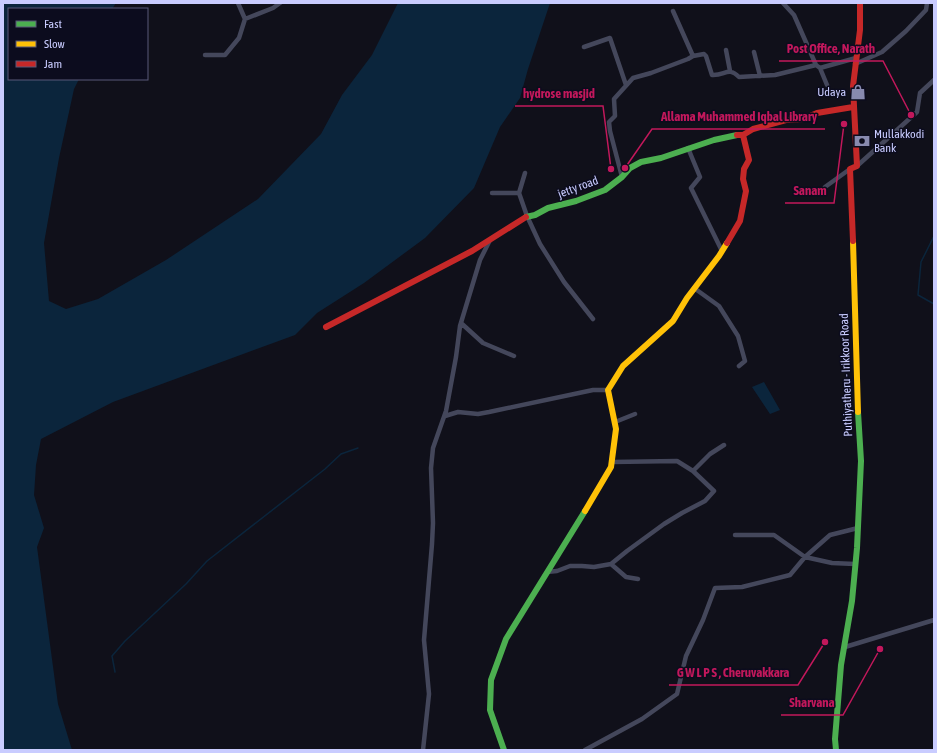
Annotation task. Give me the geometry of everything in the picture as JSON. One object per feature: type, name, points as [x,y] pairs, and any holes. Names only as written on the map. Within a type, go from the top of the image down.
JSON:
[{"type":"street","points":[[206,55],[225,54],[239,38],[245,19],[238,3]]},
{"type":"street","points":[[245,19],[274,8],[280,3]]},
{"type":"street","points":[[783,3],[794,15],[827,85]]},
{"type":"street","points":[[857,166],[853,86],[860,30],[860,3]]},
{"type":"street","points":[[622,177],[609,122],[615,116],[614,99],[633,78],[651,73],[693,56],[705,54],[711,74],[714,76],[730,71],[739,76],[775,75],[818,66],[855,61],[882,52],[906,31],[926,10],[927,3]]},
{"type":"street","points":[[673,11],[693,56]]},
{"type":"street","points":[[584,47],[610,38],[626,85]]},
{"type":"street","points":[[726,50],[730,71]]},
{"type":"street","points":[[754,52],[760,76]]},
{"type":"street","points":[[825,187],[850,169],[857,166],[917,112],[920,93],[934,80]]},
{"type":"street","name":"jetty road","points":[[326,326],[472,251],[527,216],[548,208],[576,201],[605,190],[622,177],[630,168],[641,162],[661,158],[688,148],[729,136],[743,135],[753,129],[786,120],[803,119],[817,113],[853,107]]},
{"type":"street","points":[[504,750],[490,710],[491,680],[506,639],[611,467],[616,430],[608,390],[623,366],[673,321],[740,221],[746,191],[743,179],[744,169],[749,160],[743,135]]},
{"type":"street","points":[[688,148],[700,176],[691,188],[722,250]]},
{"type":"street","name":"Puthiyatheru - Irikkoor Road","points":[[836,750],[835,739],[841,665],[852,601],[858,528],[861,461],[858,418],[850,169]]},
{"type":"street","points":[[525,173],[519,193],[527,216],[540,244],[564,282],[593,319]]},
{"type":"street","points":[[492,193],[519,193]]},
{"type":"street","points":[[423,750],[429,694],[424,640],[432,544],[431,468],[433,448],[445,416],[461,323],[480,260],[489,240],[492,237]]},
{"type":"street","points":[[694,288],[719,306],[738,336],[745,361],[739,366]]},
{"type":"street","points":[[461,323],[483,343],[514,356]]},
{"type":"street","points":[[445,416],[458,412],[478,414],[593,390],[608,390]]},
{"type":"street","points":[[615,422],[635,414]]},
{"type":"street","points":[[693,471],[710,454],[724,445]]},
{"type":"street","points":[[547,572],[557,571],[570,566],[594,567],[612,564],[664,524],[682,512],[705,501],[714,491],[693,471],[677,461],[612,462]]},
{"type":"street","points":[[585,750],[642,719],[677,694],[686,656],[703,620],[715,588],[742,586],[790,575],[805,557],[830,535],[858,528]]},
{"type":"street","points":[[735,534],[774,535],[805,557],[832,563],[855,564]]},
{"type":"street","points":[[612,564],[626,577],[638,579]]},
{"type":"street","points":[[845,647],[934,620]]},
{"type":"water","points":[[3,3],[116,3],[113,8],[8,8],[8,80],[78,80],[74,89],[59,158],[44,243],[49,301],[66,309],[98,299],[166,260],[258,199],[321,134],[342,95],[372,55],[398,3],[550,3],[520,98],[500,127],[474,188],[425,238],[364,283],[317,313],[295,335],[113,402],[41,439],[36,465],[34,495],[44,528],[37,547],[58,704],[72,750],[3,750]]},
{"type":"water","points":[[764,382],[780,410],[770,414],[752,387]]},
{"type":"waterway","points":[[934,236],[921,262],[918,295],[934,304]]},
{"type":"waterway","points":[[115,672],[112,656],[125,641],[186,584],[207,561],[325,469],[341,454],[358,448]]},
{"type":"traffic: fast","points":[[526,217],[535,215],[548,208],[576,201],[605,190],[622,177],[630,168],[641,162],[661,158],[714,140],[737,135]]},
{"type":"traffic: fast","points":[[836,750],[835,739],[841,665],[852,601],[857,548],[861,461],[858,412]]},
{"type":"traffic: fast","points":[[504,750],[490,710],[491,680],[506,639],[585,511]]},
{"type":"traffic: slow","points":[[853,241],[858,412]]},
{"type":"traffic: slow","points":[[585,511],[611,467],[616,429],[608,390],[623,366],[673,321],[687,298],[727,243]]},
{"type":"traffic: jam","points":[[853,241],[850,169],[857,166],[853,86],[860,30],[860,3]]},
{"type":"traffic: jam","points":[[737,135],[743,135],[753,129],[786,120],[803,119],[817,113],[853,107]]},
{"type":"traffic: jam","points":[[727,243],[740,221],[746,191],[743,179],[744,169],[749,160],[743,135]]},
{"type":"traffic: jam","points":[[326,327],[472,251],[526,217]]},
{"type":"place","name":"Udaya","points":[[858,92]]},
{"type":"place","name":"Post Office, Narath","points":[[911,115]]},
{"type":"place","name":"Sanam","points":[[844,124]]},
{"type":"place","name":"Mullakkodi Bank","points":[[862,141]]},
{"type":"place","name":"Allama Muhammed Iqbal Library","points":[[625,168]]},
{"type":"place","name":"hydrose masjid","points":[[611,169]]},
{"type":"place","name":"G W L P S , Cheruvakkara","points":[[825,642]]},
{"type":"place","name":"Sharvana","points":[[880,649]]}]
